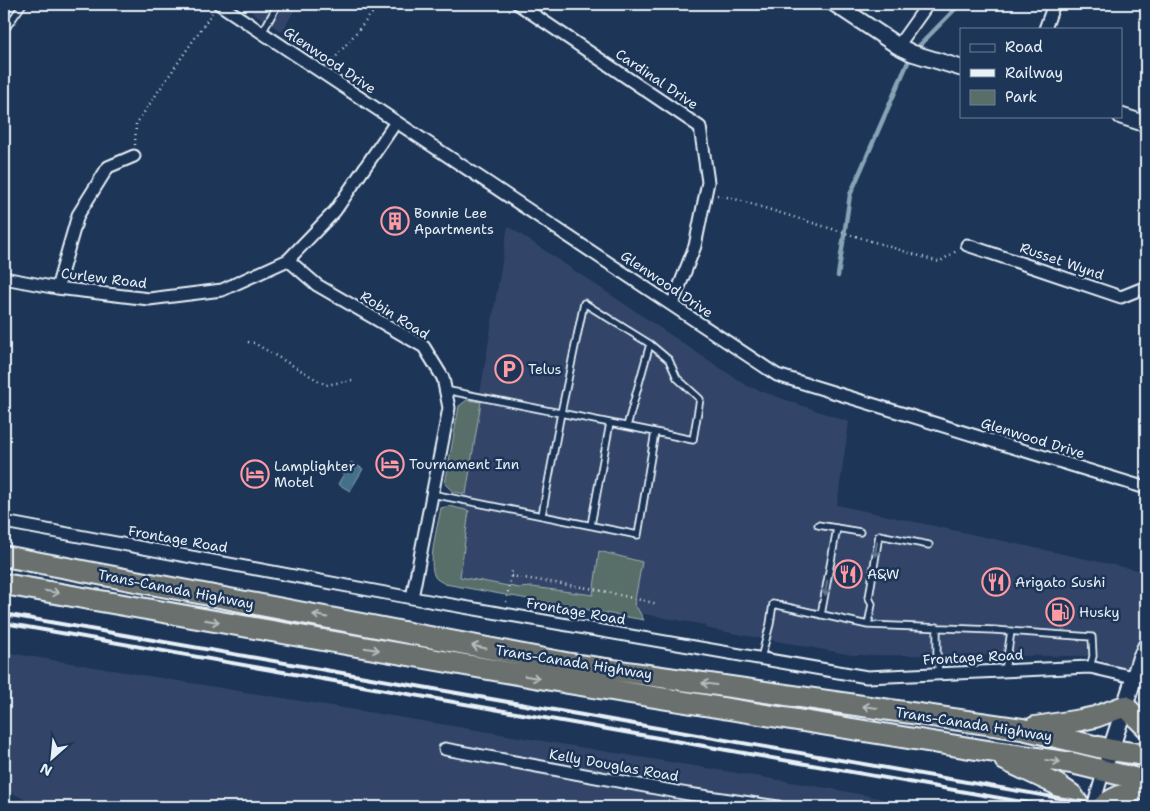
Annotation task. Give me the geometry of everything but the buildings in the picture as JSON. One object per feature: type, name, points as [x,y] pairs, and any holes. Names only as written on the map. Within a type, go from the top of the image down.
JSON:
[{"type":"highway","name":"Trans-Canada Highway","points":[[4,556],[571,664],[1022,729],[1111,750],[1146,755]]},
{"type":"highway","name":"Trans-Canada Highway","points":[[4,584],[558,682],[1072,763],[1146,780]]},
{"type":"highway","points":[[1022,729],[1095,717],[1125,706],[1146,727]]},
{"type":"highway","points":[[988,751],[1056,784],[1072,795],[1080,807]]},
{"type":"highway","points":[[1102,807],[1109,801],[1146,787]]},
{"type":"street","name":"Cardinal Drive","points":[[518,4],[700,127],[708,182],[695,246],[672,305]]},
{"type":"street","points":[[835,4],[898,46],[912,53],[960,68]]},
{"type":"street","points":[[898,46],[928,4]]},
{"type":"street","points":[[1045,28],[1054,4]]},
{"type":"street","name":"Glenwood Drive","points":[[216,8],[262,33],[778,375],[1146,488]]},
{"type":"street","points":[[1122,116],[1146,124]]},
{"type":"street","name":"Curlew Road","points":[[4,278],[57,288],[149,300],[222,290],[288,260],[334,211],[396,122]]},
{"type":"street","points":[[57,288],[78,215],[108,167],[134,156]]},
{"type":"street","name":"Russet Wynd","points":[[967,245],[1121,297],[1146,287]]},
{"type":"street","name":"Robin Road","points":[[288,260],[318,285],[424,347],[443,378],[449,408],[412,598]]},
{"type":"street","name":"Frontage Road","points":[[4,522],[412,598],[867,677],[1090,667],[1140,679]]},
{"type":"street","points":[[1093,807],[1125,706],[1140,679],[1140,659],[1146,646]]},
{"type":"street","name":"Kelly Douglas Road","points":[[445,749],[688,794],[778,807]]},
{"type":"lane","points":[[4,31],[23,4]]},
{"type":"lane","points":[[262,33],[278,4]]},
{"type":"lane","points":[[446,390],[561,413],[610,423],[627,426],[693,440],[700,399],[677,378],[669,360],[650,344],[584,303],[561,413],[542,515]]},
{"type":"lane","points":[[627,426],[650,344]]},
{"type":"lane","points":[[591,525],[610,423]]},
{"type":"lane","points":[[432,494],[638,535],[656,432]]},
{"type":"lane","points":[[818,525],[860,532]]},
{"type":"lane","points":[[821,615],[837,528]]},
{"type":"lane","points":[[868,624],[872,604],[869,598],[879,535],[929,544]]},
{"type":"lane","points":[[761,659],[773,604],[868,624],[1092,637],[1093,656],[1090,667]]},
{"type":"lane","points":[[937,627],[939,674]]},
{"type":"lane","points":[[1005,671],[1011,631]]},
{"type":"path","points":[[323,73],[380,4]]},
{"type":"path","points":[[134,156],[136,124],[216,8]]},
{"type":"path","points":[[706,193],[732,198],[939,262],[967,245]]},
{"type":"path","points":[[248,342],[254,343],[326,384],[352,380]]},
{"type":"path","points":[[504,614],[512,571]]},
{"type":"path","points":[[511,576],[594,589],[658,604]]},
{"type":"shaded area","points":[[240,4],[298,4],[282,32]]},
{"type":"shaded area","points":[[508,226],[747,386],[849,422],[837,505],[1146,572],[1146,671],[1134,677],[1093,656],[852,655],[705,628],[705,625],[449,579]]},
{"type":"shaded area","points":[[351,462],[363,469],[350,491],[338,484]]},
{"type":"shaded area","points":[[4,652],[833,789],[924,807],[40,807],[4,789]]},
{"type":"green space","points":[[467,400],[481,402],[466,494],[453,492],[445,484],[459,406]]},
{"type":"green space","points":[[450,506],[469,511],[460,577],[519,588],[532,587],[593,595],[599,551],[642,562],[634,605],[644,620],[445,584],[435,577],[432,562],[441,508]]},
{"type":"waterway","points":[[838,276],[850,195],[912,53],[960,4]]},
{"type":"railway","points":[[4,614],[1110,807]]},
{"type":"railway","points":[[4,623],[1051,807]]},
{"type":"place","name":"Bonnie Lee Apartments","points":[[395,221]]},
{"type":"place","name":"Telus","points":[[509,369]]},
{"type":"place","name":"Tournament Inn","points":[[390,464]]},
{"type":"place","name":"Lamplighter Motel","points":[[255,474]]},
{"type":"place","name":"A&W","points":[[848,574]]},
{"type":"place","name":"Arigato Sushi","points":[[996,582]]},
{"type":"place","name":"Husky","points":[[1060,612]]}]
